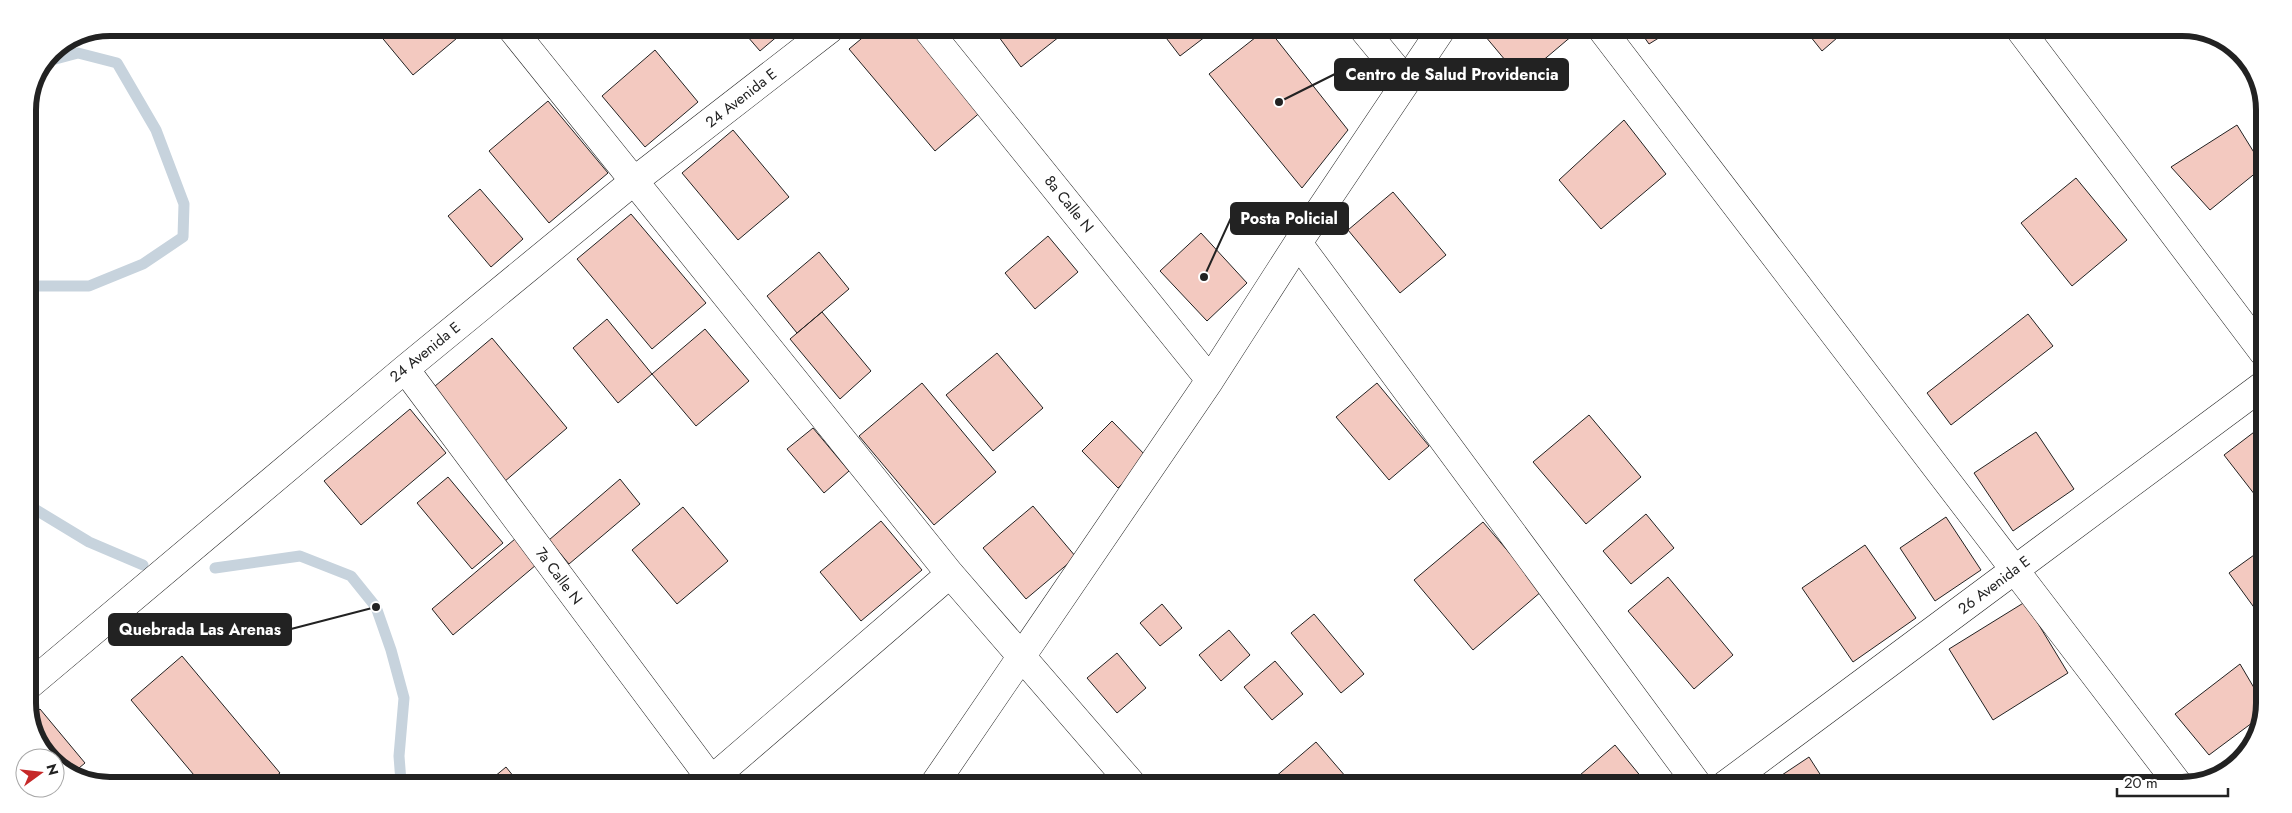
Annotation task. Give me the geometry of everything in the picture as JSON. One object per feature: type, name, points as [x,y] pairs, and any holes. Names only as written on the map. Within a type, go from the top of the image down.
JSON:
[{"type":"street","points":[[517,36],[950,574],[1126,777]]},
{"type":"street","name":"24 Avenida E","points":[[36,679],[405,369],[634,181],[821,36]]},
{"type":"street","name":"8a Calle N","points":[[933,36],[1210,380]]},
{"type":"street","points":[[1369,36],[1406,81]]},
{"type":"street","points":[[939,777],[1210,380],[1298,243],[1437,36]]},
{"type":"street","points":[[1606,36],[2172,777]]},
{"type":"street","points":[[2025,36],[2256,343]]},
{"type":"street","points":[[1298,243],[1693,777]]},
{"type":"street","name":"7a Calle N","points":[[405,369],[709,777]]},
{"type":"street","name":"26 Avenida E","points":[[1734,777],[2256,390]]},
{"type":"street","points":[[717,777],[950,574]]},
{"type":"building","points":[[381,36],[459,36],[413,75]]},
{"type":"building","points":[[747,36],[778,36],[760,51]]},
{"type":"building","points":[[865,36],[920,36],[983,110],[935,151],[849,49]]},
{"type":"building","points":[[998,36],[1060,36],[1021,67]]},
{"type":"building","points":[[1165,36],[1206,36],[1180,56]]},
{"type":"building","points":[[1257,36],[1274,36],[1348,130],[1302,188],[1209,74]]},
{"type":"building","points":[[1485,36],[1572,36],[1521,79]]},
{"type":"building","points":[[1643,36],[1662,36],[1649,44]]},
{"type":"building","points":[[1810,36],[1839,36],[1822,51]]},
{"type":"building","points":[[655,50],[698,102],[645,147],[602,96]]},
{"type":"building","points":[[548,101],[608,173],[549,223],[489,151]]},
{"type":"building","points":[[1624,120],[1666,174],[1601,229],[1559,180]]},
{"type":"building","points":[[2237,125],[2256,156],[2256,173],[2210,210],[2171,167]]},
{"type":"building","points":[[733,130],[789,197],[738,240],[682,173]]},
{"type":"building","points":[[2076,178],[2127,240],[2072,286],[2021,223]]},
{"type":"building","points":[[480,189],[523,239],[491,267],[448,216]]},
{"type":"building","points":[[1393,192],[1446,255],[1400,293],[1348,230]]},
{"type":"building","points":[[631,214],[706,303],[652,349],[577,259]]},
{"type":"building","points":[[1201,233],[1247,283],[1207,321],[1160,271]]},
{"type":"building","points":[[1048,236],[1078,272],[1035,309],[1005,273]]},
{"type":"building","points":[[819,252],[849,289],[797,333],[767,296]]},
{"type":"building","points":[[822,312],[871,371],[840,399],[790,339]]},
{"type":"building","points":[[2028,314],[2053,346],[1951,425],[1927,393]]},
{"type":"building","points":[[607,319],[652,374],[618,403],[573,348]]},
{"type":"building","points":[[705,329],[749,381],[696,426],[652,374]]},
{"type":"building","points":[[492,338],[567,428],[504,482],[428,392]]},
{"type":"building","points":[[997,353],[1043,408],[993,451],[946,395]]},
{"type":"building","points":[[922,383],[996,472],[934,525],[859,436]]},
{"type":"building","points":[[1377,383],[1429,446],[1389,480],[1336,417]]},
{"type":"building","points":[[410,409],[446,453],[361,525],[324,481]]},
{"type":"building","points":[[1589,415],[1641,477],[1586,524],[1533,462]]},
{"type":"building","points":[[1112,421],[1148,458],[1118,488],[1082,451]]},
{"type":"building","points":[[813,428],[849,471],[824,493],[787,449]]},
{"type":"building","points":[[2256,431],[2256,496],[2224,455]]},
{"type":"building","points":[[2036,432],[2074,489],[2013,531],[1974,473]]},
{"type":"building","points":[[448,477],[503,543],[472,569],[417,503]]},
{"type":"building","points":[[620,479],[640,504],[569,564],[549,540]]},
{"type":"building","points":[[1033,506],[1076,557],[1026,599],[983,548]]},
{"type":"building","points":[[683,507],[728,561],[677,604],[632,550]]},
{"type":"building","points":[[1646,514],[1674,548],[1631,584],[1603,551]]},
{"type":"building","points":[[1946,517],[1981,570],[1935,601],[1900,548]]},
{"type":"building","points":[[881,521],[922,570],[861,621],[820,572]]},
{"type":"building","points":[[1483,522],[1542,591],[1473,650],[1414,580]]},
{"type":"building","points":[[515,539],[536,565],[453,635],[432,609]]},
{"type":"building","points":[[1865,545],[1916,618],[1853,662],[1802,588]]},
{"type":"building","points":[[2256,554],[2256,610],[2229,573]]},
{"type":"building","points":[[1668,577],[1733,655],[1694,689],[1628,611]]},
{"type":"building","points":[[2025,602],[2068,673],[1993,720],[1949,649]]},
{"type":"building","points":[[1162,604],[1182,628],[1160,646],[1140,623]]},
{"type":"building","points":[[1314,614],[1364,674],[1341,693],[1291,633]]},
{"type":"building","points":[[1229,630],[1250,655],[1221,681],[1199,655]]},
{"type":"building","points":[[1117,653],[1146,688],[1117,713],[1087,678]]},
{"type":"building","points":[[182,656],[280,773],[275,777],[196,777],[131,700]]},
{"type":"building","points":[[1275,661],[1303,694],[1272,720],[1244,687]]},
{"type":"building","points":[[2240,664],[2256,691],[2253,722],[2209,755],[2175,714]]},
{"type":"building","points":[[40,709],[85,763],[78,769],[65,761],[65,748],[52,748],[40,727],[37,712]]},
{"type":"building","points":[[1316,742],[1346,777],[1275,777]]},
{"type":"building","points":[[1615,745],[1641,777],[1582,777],[1580,775]]},
{"type":"building","points":[[1809,757],[1822,777],[1779,777]]},
{"type":"building","points":[[506,767],[514,777],[494,777]]},
{"type":"waterway","points":[[36,286],[89,286],[143,264],[183,237],[184,204],[156,130],[117,63],[78,53],[58,58]]},
{"type":"waterway","points":[[36,510],[89,542],[143,565]]},
{"type":"waterway","points":[[215,568],[300,556],[351,576],[376,607],[391,650],[404,698],[399,756],[401,777]]},
{"type":"place","name":"Centro de Salud Providencia","points":[[1279,102]]},
{"type":"place","name":"Posta Policial","points":[[1204,277]]},
{"type":"place","name":"Quebrada Las Arenas","points":[[376,607]]}]
